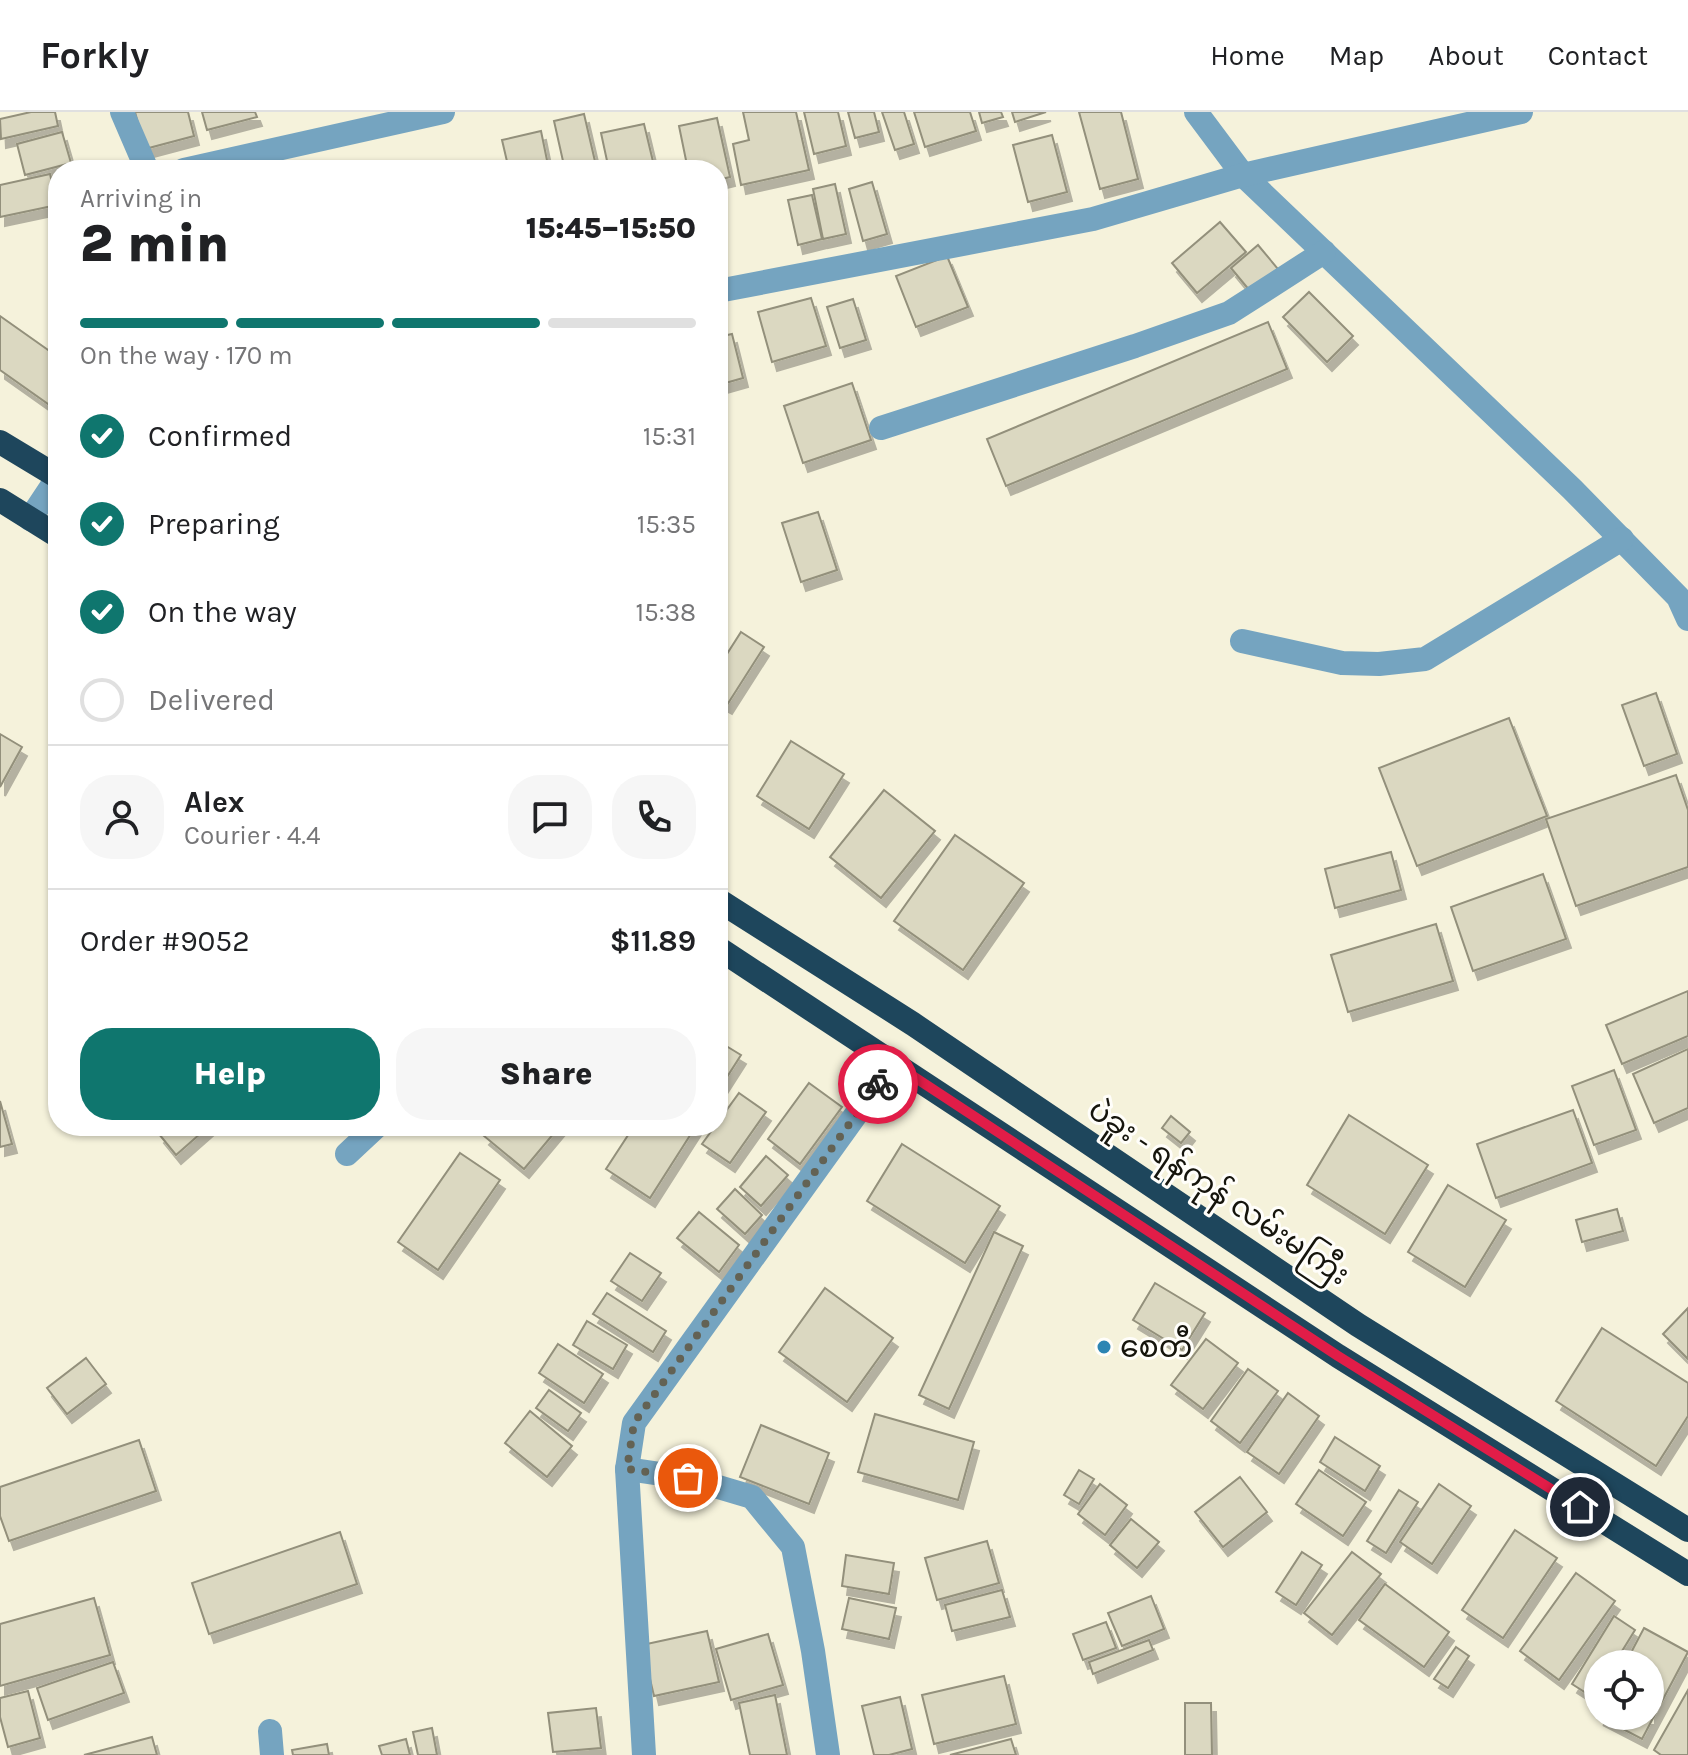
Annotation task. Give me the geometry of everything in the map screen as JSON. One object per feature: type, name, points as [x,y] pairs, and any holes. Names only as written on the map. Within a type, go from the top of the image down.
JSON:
[{"type":"highway","points":[[0,442],[48,471]]},
{"type":"highway","points":[[0,500],[48,530]]},
{"type":"highway","name":"ပဲခူး - ရန်ကုန် လမ်းမကြီး","points":[[728,906],[913,1024],[1358,1325],[1688,1530]]},
{"type":"highway","points":[[728,955],[1338,1356],[1688,1574]]},
{"type":"street","points":[[122,112],[143,160]]},
{"type":"street","points":[[229,160],[443,112]]},
{"type":"street","points":[[1196,112],[1243,175],[1572,489],[1678,597],[1688,619]]},
{"type":"street","points":[[728,289],[1093,219],[1243,175],[1520,112]]},
{"type":"street","points":[[881,428],[1229,313],[1324,252]]},
{"type":"street","points":[[30,519],[48,492]]},
{"type":"street","points":[[1242,641],[1342,663],[1379,664],[1425,659],[1622,539]]},
{"type":"street","points":[[644,1755],[627,1469],[634,1423],[893,1063]]},
{"type":"street","points":[[347,1154],[366,1136]]},
{"type":"street","points":[[627,1469],[688,1478],[752,1497],[793,1547],[813,1651],[828,1755]]},
{"type":"building","points":[[31,112],[55,112],[58,126],[1,139],[0,119]]},
{"type":"building","points":[[135,112],[188,112],[194,136],[145,149]]},
{"type":"building","points":[[202,112],[255,112],[257,117],[207,130]]},
{"type":"building","points":[[743,112],[796,112],[809,170],[741,185],[733,144],[749,140]]},
{"type":"building","points":[[804,112],[838,112],[846,146],[814,154]]},
{"type":"building","points":[[848,112],[874,112],[879,132],[855,138]]},
{"type":"building","points":[[882,112],[904,112],[914,144],[895,150]]},
{"type":"building","points":[[914,112],[970,112],[976,131],[925,147]]},
{"type":"building","points":[[979,112],[1001,112],[1003,117],[982,123]]},
{"type":"building","points":[[1012,112],[1046,112],[1015,122]]},
{"type":"building","points":[[1079,112],[1121,112],[1138,179],[1100,189]]},
{"type":"building","points":[[584,114],[595,160],[563,160],[554,121]]},
{"type":"building","points":[[717,118],[726,160],[686,160],[679,126]]},
{"type":"building","points":[[644,124],[653,160],[607,160],[601,133]]},
{"type":"building","points":[[541,131],[547,160],[507,160],[502,140]]},
{"type":"building","points":[[62,132],[70,160],[48,160],[48,169],[25,175],[17,144]]},
{"type":"building","points":[[1052,135],[1067,192],[1028,202],[1013,145]]},
{"type":"building","points":[[48,174],[48,207],[0,217],[0,185]]},
{"type":"building","points":[[872,182],[887,234],[863,241],[849,189]]},
{"type":"building","points":[[835,184],[846,234],[823,239],[813,189]]},
{"type":"building","points":[[812,195],[822,239],[798,245],[788,200]]},
{"type":"building","points":[[1220,222],[1246,252],[1197,293],[1172,263]]},
{"type":"building","points":[[1258,245],[1278,269],[1250,291],[1231,268]]},
{"type":"building","points":[[947,256],[968,307],[916,327],[896,276]]},
{"type":"building","points":[[1309,292],[1353,336],[1327,362],[1283,317]]},
{"type":"building","points":[[811,298],[826,346],[772,362],[758,312]]},
{"type":"building","points":[[853,299],[866,340],[840,348],[827,307]]},
{"type":"building","points":[[0,316],[48,350],[48,404],[0,370]]},
{"type":"building","points":[[1268,322],[1287,369],[1006,486],[987,439]]},
{"type":"building","points":[[732,334],[743,378],[728,382],[728,335]]},
{"type":"building","points":[[852,383],[871,440],[803,463],[784,406]]},
{"type":"building","points":[[818,512],[837,570],[801,582],[782,523]]},
{"type":"building","points":[[741,632],[764,647],[728,703],[728,652]]},
{"type":"building","points":[[1656,693],[1677,754],[1644,766],[1622,705]]},
{"type":"building","points":[[1509,718],[1547,816],[1417,866],[1379,768]]},
{"type":"building","points":[[0,734],[22,747],[0,787]]},
{"type":"building","points":[[791,741],[844,774],[809,829],[757,796]]},
{"type":"building","points":[[1676,775],[1688,810],[1688,867],[1576,906],[1546,819]]},
{"type":"building","points":[[884,790],[935,831],[881,898],[830,857]]},
{"type":"building","points":[[955,835],[1024,883],[963,970],[894,921]]},
{"type":"building","points":[[1391,852],[1401,890],[1335,908],[1325,869]]},
{"type":"building","points":[[1543,874],[1566,939],[1473,971],[1451,907]]},
{"type":"building","points":[[1436,924],[1453,981],[1348,1012],[1331,955]]},
{"type":"building","points":[[1688,991],[1688,1036],[1622,1064],[1606,1025]]},
{"type":"building","points":[[728,1047],[741,1055],[728,1075]]},
{"type":"building","points":[[1688,1049],[1688,1108],[1654,1123],[1633,1074]]},
{"type":"building","points":[[1614,1070],[1636,1130],[1594,1145],[1572,1086]]},
{"type":"building","points":[[809,1083],[842,1107],[800,1164],[768,1139]]},
{"type":"building","points":[[739,1093],[766,1112],[730,1163],[702,1144],[708,1136],[728,1136],[728,1108]]},
{"type":"building","points":[[0,1101],[12,1144],[0,1147]]},
{"type":"building","points":[[1573,1110],[1592,1163],[1496,1198],[1477,1144]]},
{"type":"building","points":[[1349,1115],[1428,1165],[1385,1234],[1307,1185]]},
{"type":"building","points":[[1171,1116],[1190,1132],[1181,1143],[1162,1128]]},
{"type":"building","points":[[161,1136],[198,1136],[176,1155]]},
{"type":"building","points":[[484,1136],[552,1136],[524,1169]]},
{"type":"building","points":[[627,1136],[690,1136],[650,1198],[606,1169]]},
{"type":"building","points":[[902,1144],[1000,1206],[965,1263],[867,1201]]},
{"type":"building","points":[[460,1153],[500,1180],[438,1270],[398,1242]]},
{"type":"building","points":[[766,1156],[788,1175],[761,1206],[740,1187]]},
{"type":"building","points":[[1448,1185],[1506,1220],[1465,1287],[1408,1252]]},
{"type":"building","points":[[735,1189],[762,1215],[745,1234],[717,1209]]},
{"type":"building","points":[[1617,1209],[1623,1231],[1582,1242],[1576,1220]]},
{"type":"building","points":[[699,1212],[739,1245],[719,1272],[677,1238]]},
{"type":"building","points":[[994,1232],[1023,1246],[949,1409],[919,1395]]},
{"type":"building","points":[[630,1253],[661,1273],[642,1301],[611,1281]]},
{"type":"building","points":[[1155,1283],[1205,1313],[1182,1350],[1133,1320]]},
{"type":"building","points":[[825,1288],[893,1338],[847,1402],[779,1352]]},
{"type":"building","points":[[607,1293],[666,1331],[653,1352],[593,1314]]},
{"type":"building","points":[[1688,1308],[1688,1359],[1663,1334]]},
{"type":"building","points":[[587,1321],[627,1345],[613,1369],[573,1345]]},
{"type":"building","points":[[1602,1328],[1688,1383],[1688,1416],[1656,1466],[1556,1401]]},
{"type":"building","points":[[1206,1339],[1238,1363],[1203,1409],[1171,1385]]},
{"type":"building","points":[[558,1344],[603,1374],[584,1403],[539,1373]]},
{"type":"building","points":[[86,1358],[106,1384],[67,1414],[47,1388]]},
{"type":"building","points":[[1248,1369],[1278,1391],[1240,1443],[1211,1421]]},
{"type":"building","points":[[549,1390],[581,1413],[568,1431],[536,1408]]},
{"type":"building","points":[[1288,1393],[1319,1416],[1279,1474],[1247,1452]]},
{"type":"building","points":[[530,1411],[572,1446],[547,1477],[505,1443]]},
{"type":"building","points":[[875,1414],[974,1442],[958,1500],[858,1472]]},
{"type":"building","points":[[761,1425],[829,1453],[809,1504],[740,1477]]},
{"type":"building","points":[[1335,1437],[1380,1466],[1365,1491],[1320,1462]]},
{"type":"building","points":[[139,1440],[156,1491],[9,1541],[0,1516],[0,1487]]},
{"type":"building","points":[[1079,1470],[1094,1479],[1079,1504],[1064,1495]]},
{"type":"building","points":[[1319,1470],[1366,1502],[1343,1536],[1296,1504]]},
{"type":"building","points":[[1240,1477],[1267,1512],[1223,1547],[1195,1512]]},
{"type":"building","points":[[1100,1484],[1127,1505],[1105,1535],[1078,1514]]},
{"type":"building","points":[[1439,1484],[1471,1506],[1432,1564],[1400,1542]]},
{"type":"building","points":[[1399,1490],[1418,1502],[1386,1553],[1367,1541]]},
{"type":"building","points":[[1131,1519],[1159,1542],[1137,1568],[1110,1545]]},
{"type":"building","points":[[1515,1530],[1557,1558],[1503,1638],[1462,1610]]},
{"type":"building","points":[[340,1532],[357,1584],[209,1634],[192,1583]]},
{"type":"building","points":[[987,1541],[999,1583],[937,1600],[925,1558]]},
{"type":"building","points":[[1302,1552],[1322,1565],[1296,1605],[1276,1592]]},
{"type":"building","points":[[1352,1552],[1381,1574],[1332,1635],[1304,1613]]},
{"type":"building","points":[[846,1555],[894,1563],[889,1594],[842,1586]]},
{"type":"building","points":[[1576,1573],[1615,1601],[1559,1680],[1520,1651]]},
{"type":"building","points":[[1385,1584],[1449,1632],[1424,1667],[1359,1620]]},
{"type":"building","points":[[1002,1590],[1010,1617],[952,1631],[945,1605]]},
{"type":"building","points":[[1151,1596],[1164,1629],[1122,1646],[1108,1613]]},
{"type":"building","points":[[94,1598],[110,1655],[0,1686],[0,1624]]},
{"type":"building","points":[[849,1598],[896,1608],[889,1639],[842,1629]]},
{"type":"building","points":[[1614,1616],[1635,1630],[1623,1650],[1593,1650]]},
{"type":"building","points":[[1106,1622],[1116,1648],[1083,1660],[1073,1634]]},
{"type":"building","points":[[1644,1628],[1688,1652],[1664,1697],[1664,1650],[1632,1650]]},
{"type":"building","points":[[707,1631],[719,1682],[654,1696],[642,1645]]},
{"type":"building","points":[[768,1634],[783,1685],[731,1700],[716,1649]]},
{"type":"building","points":[[1149,1640],[1153,1650],[1093,1674],[1089,1662]]},
{"type":"building","points":[[1456,1647],[1469,1656],[1448,1688],[1434,1679]]},
{"type":"building","points":[[113,1662],[124,1693],[48,1720],[37,1688]]},
{"type":"building","points":[[1584,1665],[1584,1692],[1572,1684]]},
{"type":"building","points":[[1004,1676],[1016,1724],[934,1744],[922,1695]]},
{"type":"building","points":[[1688,1690],[1688,1755],[1661,1755],[1654,1750]]},
{"type":"building","points":[[28,1691],[40,1738],[8,1747],[0,1717],[0,1698]]},
{"type":"building","points":[[775,1695],[787,1755],[750,1755],[739,1703]]},
{"type":"building","points":[[900,1697],[912,1749],[874,1755],[862,1706]]},
{"type":"building","points":[[1185,1703],[1211,1703],[1212,1755],[1185,1755]]},
{"type":"building","points":[[596,1708],[601,1748],[553,1752],[548,1713]]},
{"type":"building","points":[[432,1728],[437,1755],[418,1755],[413,1732]]},
{"type":"building","points":[[1625,1730],[1647,1730],[1642,1739]]},
{"type":"building","points":[[152,1737],[157,1755],[84,1755]]},
{"type":"building","points":[[406,1739],[410,1755],[382,1755],[379,1746]]},
{"type":"building","points":[[1011,1739],[1016,1755],[950,1755]]},
{"type":"building","points":[[327,1744],[329,1755],[293,1755],[292,1750]]},
{"type":"way so far","points":[[688,1478],[627,1469],[634,1423],[878,1084]]},
{"type":"place","name":"စေတီ","points":[[1104,1347]]},
{"type":"route","points":[[878,1084],[893,1063],[1338,1356],[1580,1507]]}]
